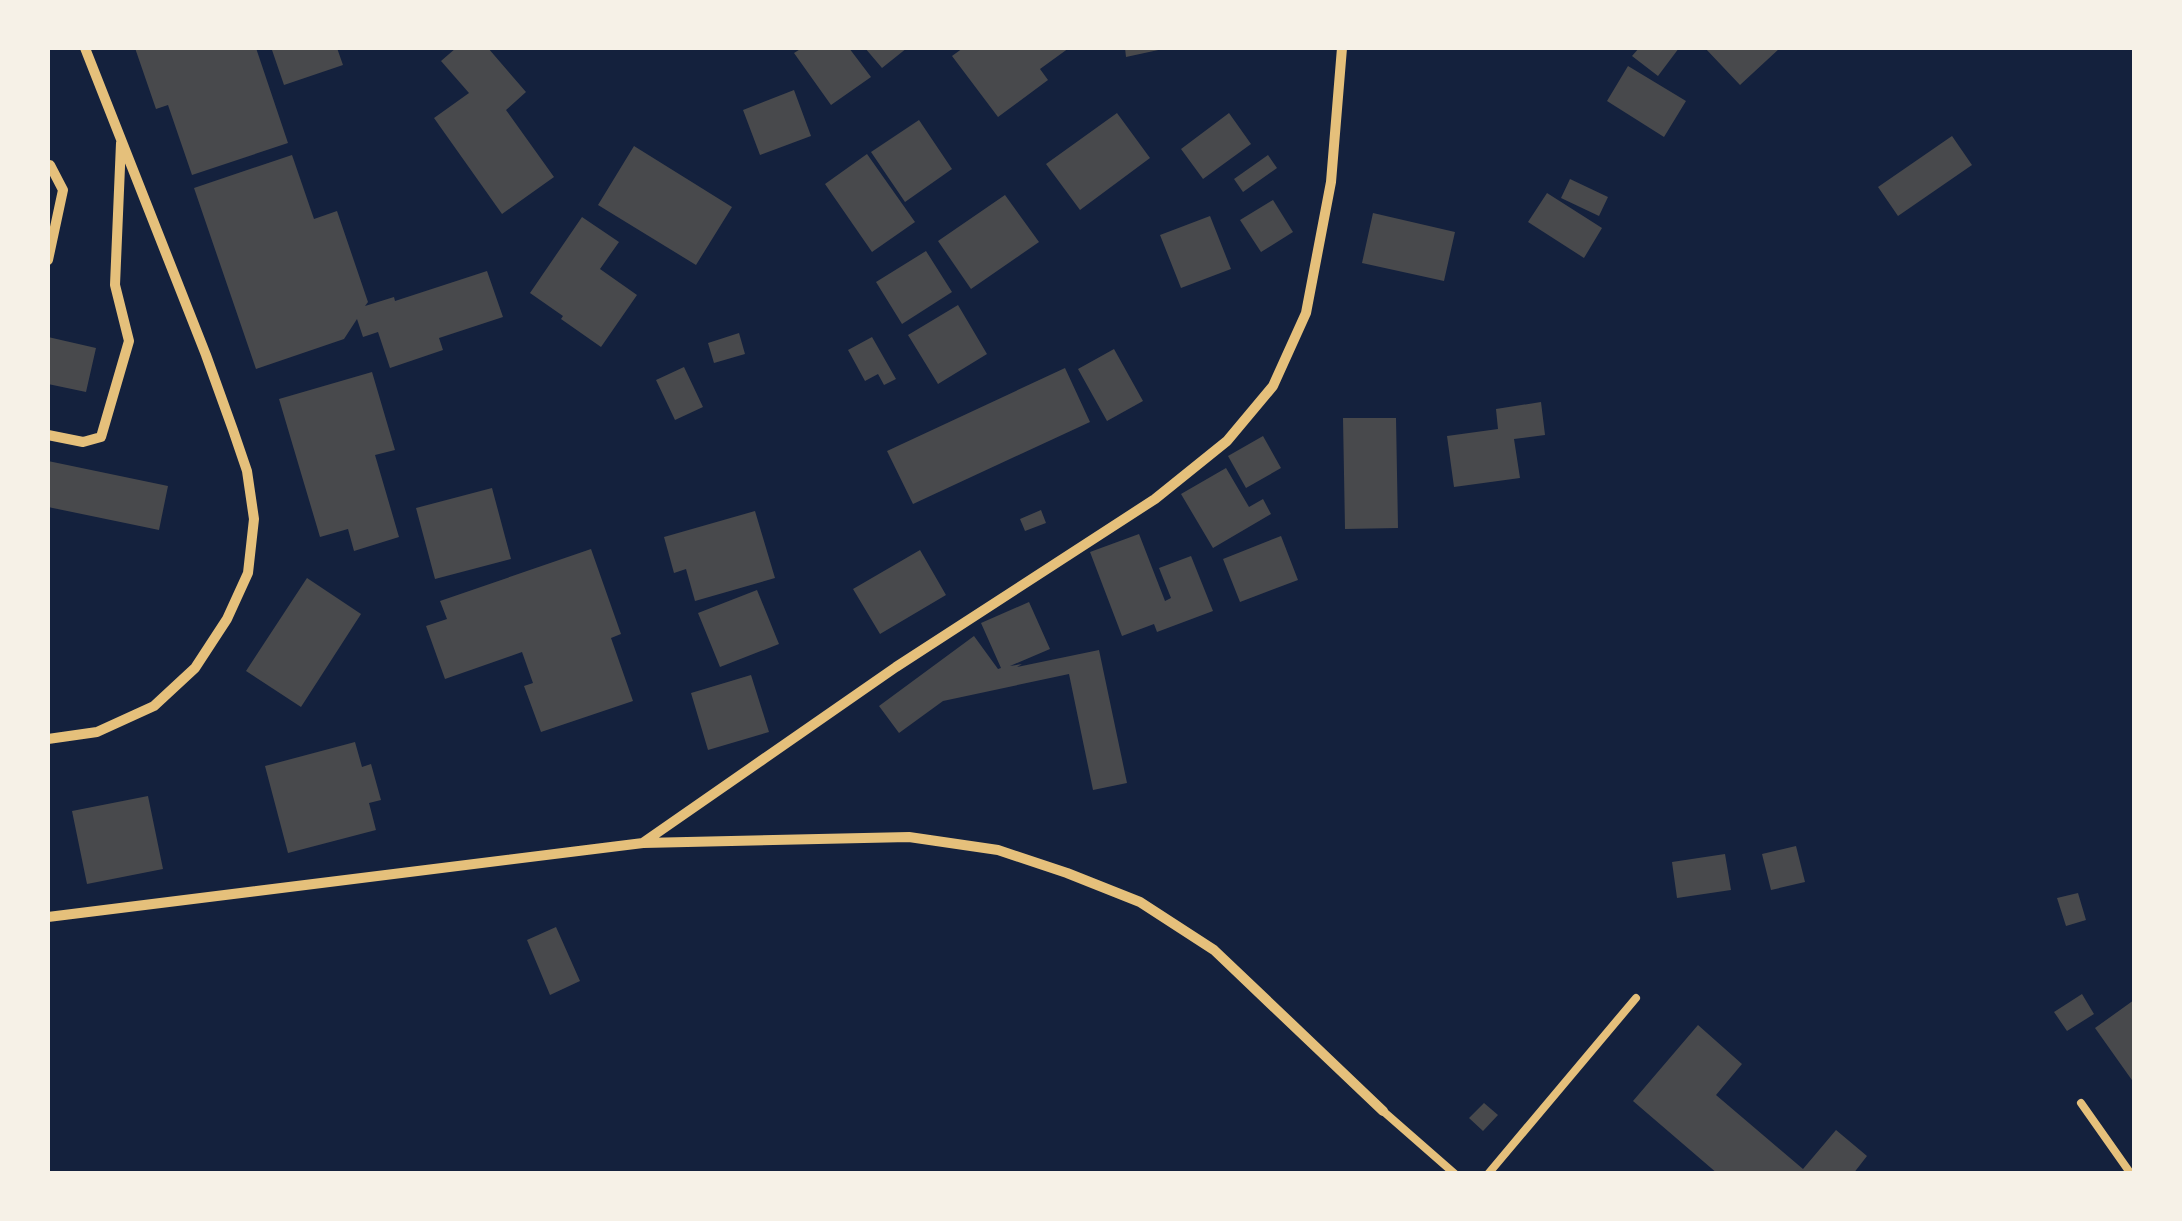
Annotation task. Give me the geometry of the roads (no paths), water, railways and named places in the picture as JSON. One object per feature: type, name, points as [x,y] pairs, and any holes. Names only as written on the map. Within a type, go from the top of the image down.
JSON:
[{"type":"street","points":[[48,739],[97,732],[154,706],[195,668],[227,619],[248,573],[254,519],[247,471],[206,355],[85,48]]},
{"type":"street","points":[[644,842],[896,667],[1155,499],[1227,441],[1273,386],[1306,313],[1332,182],[1342,48]]},
{"type":"street","points":[[48,435],[83,442],[101,437],[128,341],[115,285],[121,139]]},
{"type":"street","points":[[48,165],[63,190],[48,260]]},
{"type":"street","points":[[48,917],[644,842],[909,837],[998,850],[1140,902],[1214,950],[1383,1110]]},
{"type":"lane","points":[[1488,1174],[1636,998]]},
{"type":"lane","points":[[2081,1103],[2131,1174]]},
{"type":"lane","points":[[1383,1110],[1455,1174]]}]
